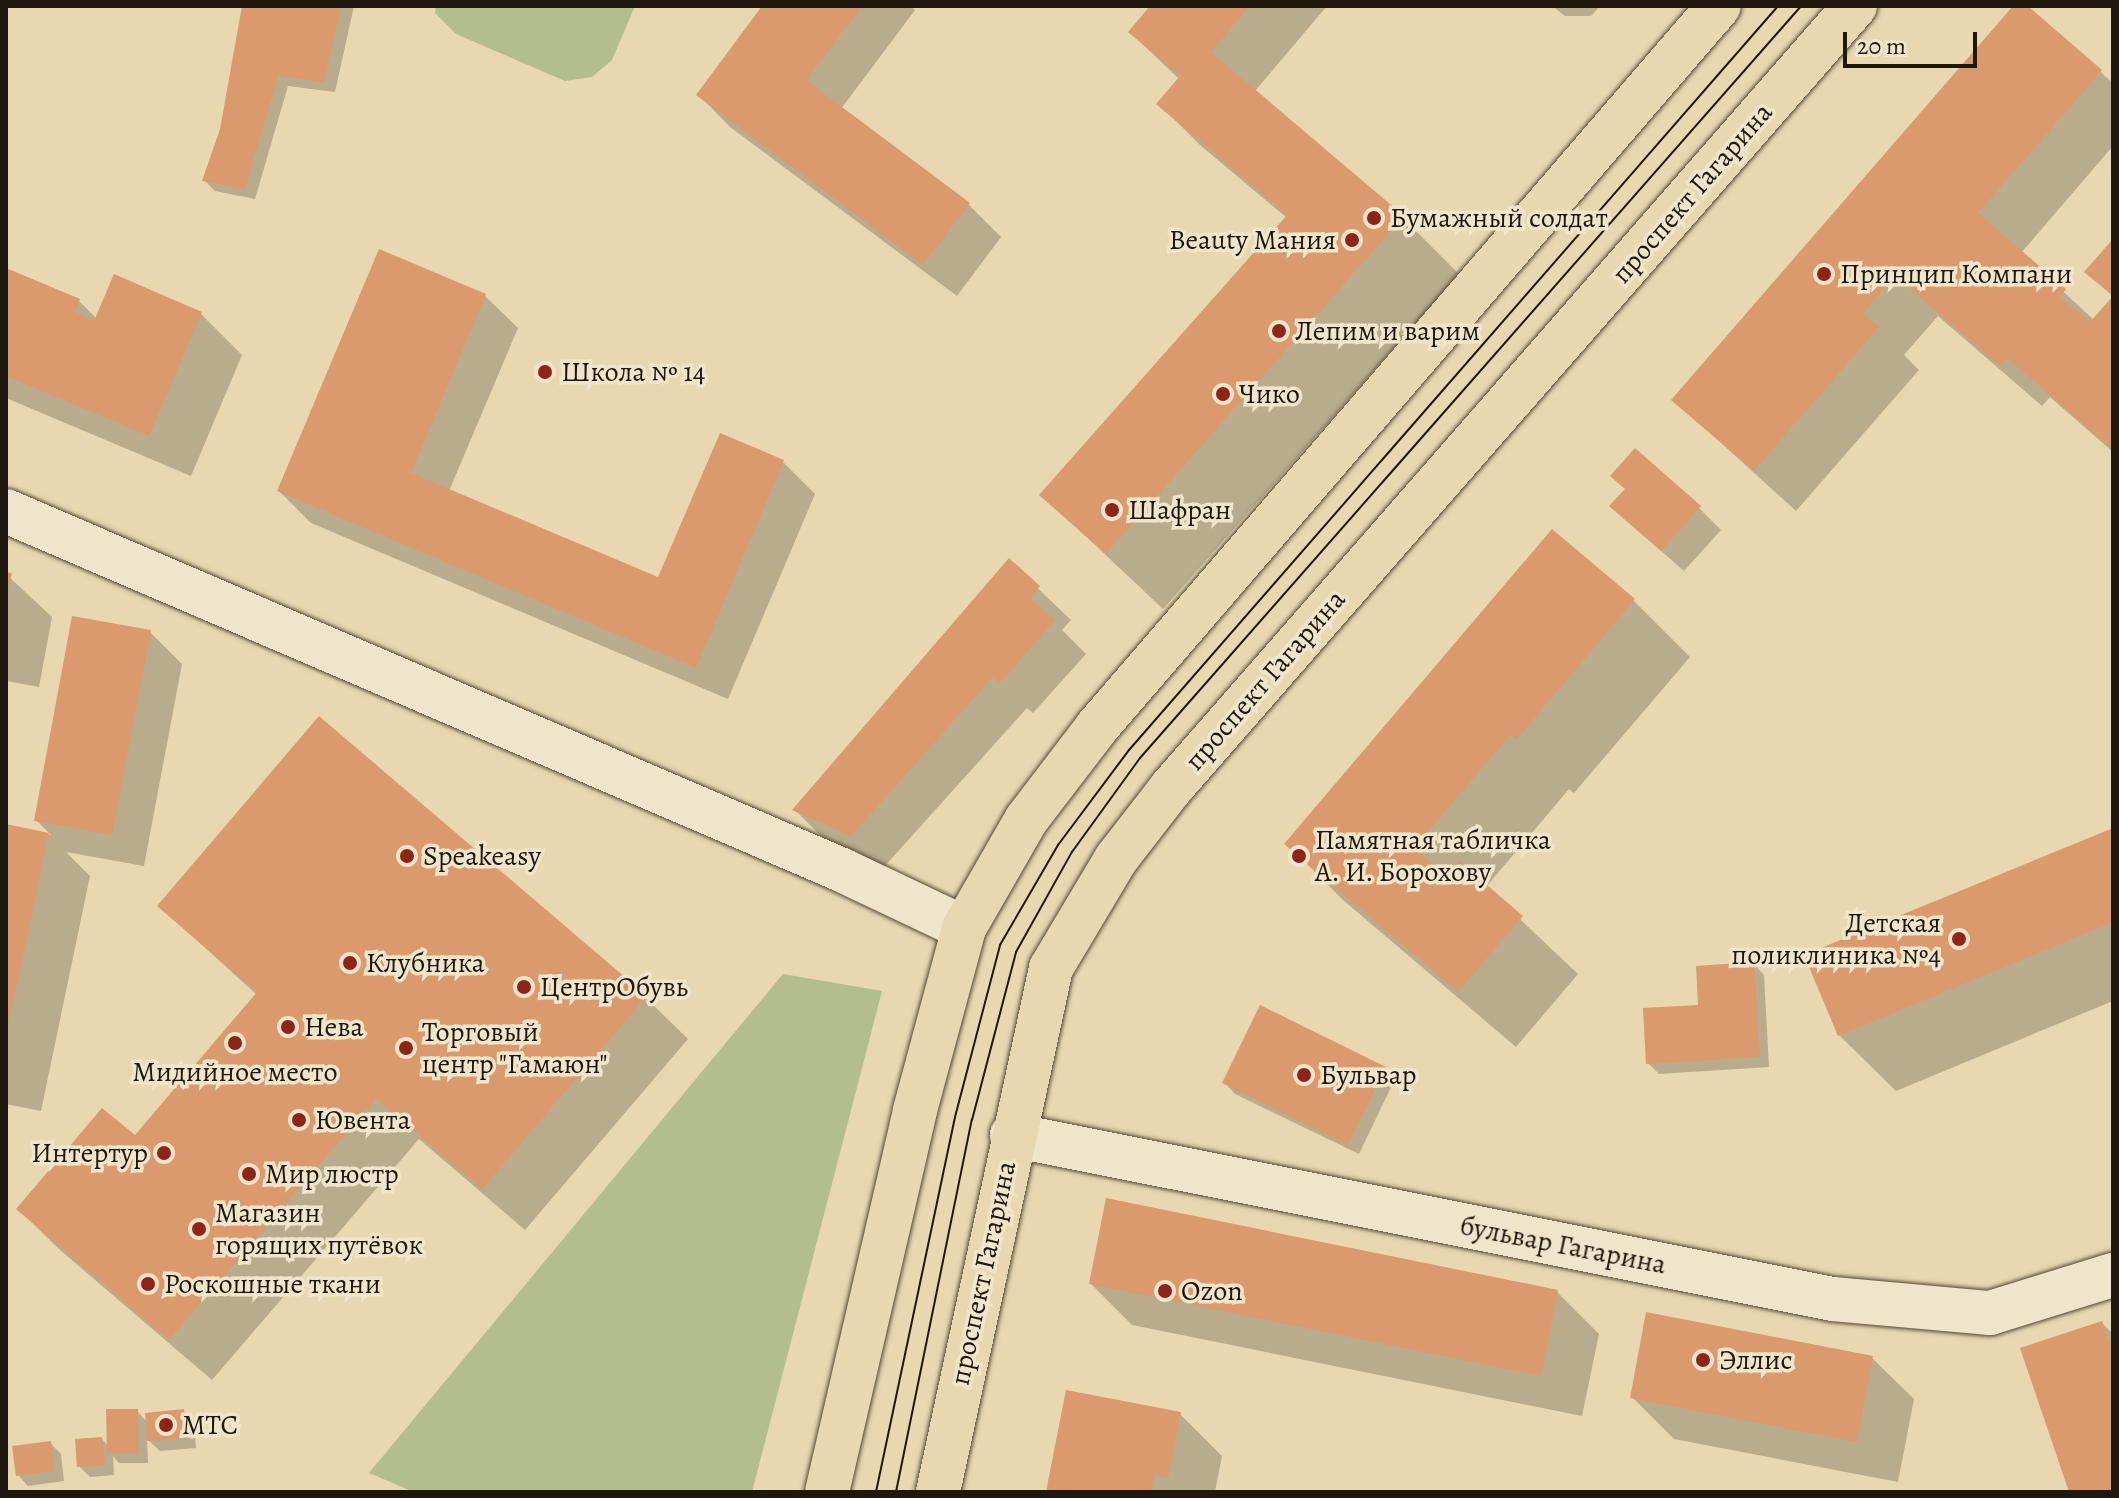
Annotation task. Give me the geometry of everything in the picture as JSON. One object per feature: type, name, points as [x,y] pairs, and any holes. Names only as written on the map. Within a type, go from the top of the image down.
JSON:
[{"type":"main road","points":[[827,1492],[915,1110],[964,928],[1026,820],[1097,727],[1719,6]]},
{"type":"main road","name":"проспект Гагарина","points":[[938,1492],[1012,1135],[1051,968],[1116,859],[1171,788],[1855,6]]},
{"type":"street","points":[[6,511],[842,870],[964,928]]},
{"type":"street","name":"бульвар Гагарина","points":[[1012,1135],[1833,1299],[1990,1313],[2113,1275]]},
{"type":"green space","points":[[436,6],[635,6],[612,60],[592,77],[565,81],[456,34],[435,13]]},
{"type":"green space","points":[[783,974],[882,991],[752,1492],[414,1492],[369,1473]]},
{"type":"building","points":[[242,6],[341,6],[324,82],[278,76],[245,189],[202,181],[220,129]]},
{"type":"building","points":[[762,6],[862,6],[806,80],[970,203],[923,265],[696,95]]},
{"type":"building","points":[[1150,6],[1250,6],[1211,52],[1404,216],[1106,554],[1039,495],[1287,215],[1156,104],[1180,76],[1128,32]]},
{"type":"building","points":[[2013,6],[2028,6],[2102,70],[1978,213],[2066,289],[2060,297],[2090,322],[2113,296],[2113,450],[2007,358],[2000,366],[1895,276],[1863,313],[1879,327],[1754,471],[1671,400]]},
{"type":"building","points":[[2113,239],[2113,296],[2084,272]]},
{"type":"building","points":[[379,249],[486,294],[411,473],[658,577],[720,433],[784,460],[696,668],[277,491]]},
{"type":"building","points":[[6,268],[80,299],[75,312],[94,321],[114,274],[202,312],[149,436],[6,376]]},
{"type":"building","points":[[1635,448],[1701,506],[1661,551],[1609,506],[1625,489],[1610,476]]},
{"type":"building","points":[[1552,529],[1635,599],[1517,739],[1511,734],[1414,848],[1447,875],[1459,861],[1523,916],[1458,992],[1284,844]]},
{"type":"building","points":[[1009,558],[1040,586],[1030,598],[1055,620],[1000,683],[993,677],[851,836],[792,810]]},
{"type":"building","points":[[6,572],[12,573],[7,595],[6,595]]},
{"type":"building","points":[[72,616],[151,630],[112,835],[34,821]]},
{"type":"building","name":"Торговый центр \"Гамаюн\"","points":[[319,716],[647,996],[482,1189],[376,1099],[169,1340],[16,1209],[102,1108],[135,1135],[257,992],[157,906]]},
{"type":"building","points":[[6,824],[49,833],[7,1032],[6,1032]]},
{"type":"building","name":"Детская поликлиника №4","points":[[2113,828],[2113,922],[1838,1036],[1804,955]]},
{"type":"building","points":[[1754,962],[1760,1057],[1646,1064],[1643,1008],[1698,1005],[1696,966]]},
{"type":"building","name":"Бульвар","points":[[1260,1005],[1386,1067],[1348,1145],[1222,1083]]},
{"type":"building","points":[[1106,1198],[1558,1290],[1541,1376],[1089,1284]]},
{"type":"building","points":[[1646,1312],[1873,1356],[1857,1442],[1630,1398]]},
{"type":"building","points":[[2102,1321],[2113,1352],[2113,1492],[2069,1492],[2020,1348]]},
{"type":"building","points":[[1066,1390],[1181,1412],[1168,1478],[1155,1475],[1151,1492],[1046,1492]]},
{"type":"building","points":[[106,1409],[138,1409],[138,1453],[107,1453]]},
{"type":"building","name":"МТС","points":[[184,1409],[187,1438],[147,1441],[145,1413]]},
{"type":"building","points":[[102,1437],[105,1465],[77,1467],[75,1439]]},
{"type":"building","points":[[51,1441],[54,1471],[16,1476],[12,1446]]},
{"type":"tram line","points":[[876,1492],[955,1117],[1000,945],[1058,845],[1129,750],[1778,6]]},
{"type":"tram line","points":[[896,1492],[972,1120],[1016,952],[1072,852],[1140,758],[1801,6]]},
{"type":"place","name":"Бумажный солдат","points":[[1374,218]]},
{"type":"place","name":"Beauty Мания","points":[[1352,240]]},
{"type":"place","name":"Принцип Компани","points":[[1824,274]]},
{"type":"place","name":"Лепим и варим","points":[[1279,331]]},
{"type":"place","name":"Школа № 14","points":[[545,372]]},
{"type":"place","name":"Чико","points":[[1223,394]]},
{"type":"place","name":"Шафран","points":[[1112,510]]},
{"type":"place","name":"Speakeasy","points":[[407,856]]},
{"type":"place","name":"Памятная табличка А. И. Борохову","points":[[1299,856]]},
{"type":"place","name":"Детская поликлиника №4","points":[[1959,939]]},
{"type":"place","name":"Клубника","points":[[350,963]]},
{"type":"place","name":"ЦентрОбувь","points":[[524,987]]},
{"type":"place","name":"Нева","points":[[288,1027]]},
{"type":"place","name":"Мидийное место","points":[[235,1043]]},
{"type":"place","name":"Торговый центр \"Гамаюн\"","points":[[406,1048]]},
{"type":"place","name":"Бульвар","points":[[1304,1075]]},
{"type":"place","name":"Ювента","points":[[299,1120]]},
{"type":"place","name":"Интертур","points":[[164,1153]]},
{"type":"place","name":"Мир люстр","points":[[249,1174]]},
{"type":"place","name":"Магазин горящих путёвок","points":[[199,1229]]},
{"type":"place","name":"Роскошные ткани","points":[[148,1284]]},
{"type":"place","name":"Ozon","points":[[1165,1291]]},
{"type":"place","name":"Эллис","points":[[1703,1360]]},
{"type":"place","name":"МТС","points":[[166,1425]]}]
